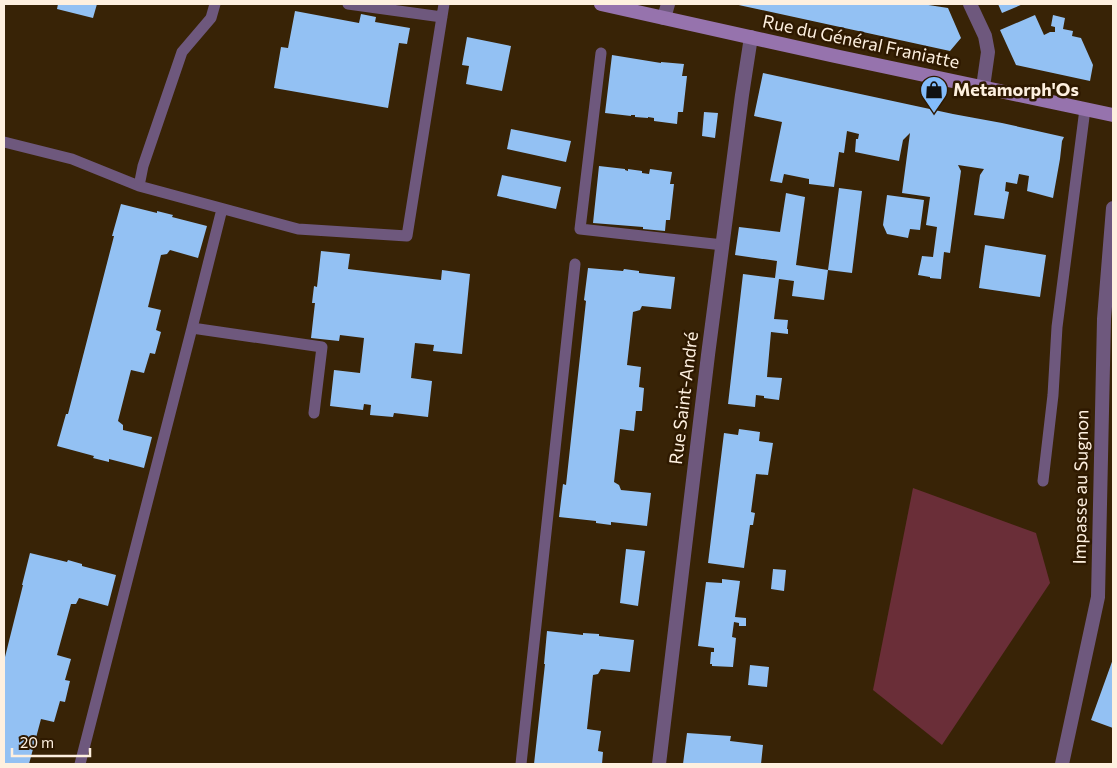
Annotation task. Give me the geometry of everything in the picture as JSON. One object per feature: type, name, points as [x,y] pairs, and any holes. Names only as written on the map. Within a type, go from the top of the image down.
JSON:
[{"type":"main road","name":"Rue du Général Franiatte","points":[[601,4],[1113,115]]},
{"type":"street","points":[[664,18],[668,4]]},
{"type":"street","points":[[970,4],[985,36],[988,52],[984,87]]},
{"type":"street","name":"Rue Saint-André","points":[[659,764],[707,365],[751,37]]},
{"type":"street","name":"Impasse au Sugnon","points":[[1062,764],[1098,597],[1104,319],[1113,208]]},
{"type":"lane","points":[[140,186],[143,166],[182,52],[211,18],[215,4]]},
{"type":"lane","points":[[348,4],[442,17]]},
{"type":"lane","points":[[4,142],[72,159],[140,186],[298,230],[407,236],[444,4]]},
{"type":"lane","points":[[601,53],[580,229],[723,245]]},
{"type":"lane","points":[[1043,481],[1053,395],[1057,327],[1085,109]]},
{"type":"lane","points":[[80,764],[222,209]]},
{"type":"lane","points":[[521,764],[576,264]]},
{"type":"lane","points":[[192,328],[322,347],[314,413]]},
{"type":"shaded area","points":[[913,488],[1036,533],[1050,583],[942,745],[873,690]]},
{"type":"building","points":[[58,4],[97,4],[93,18],[57,9]]},
{"type":"building","points":[[734,4],[922,4],[948,8],[961,38],[950,51]]},
{"type":"building","points":[[998,4],[1023,4],[1002,13]]},
{"type":"building","points":[[295,11],[359,23],[361,14],[376,17],[375,22],[410,28],[407,44],[399,43],[388,108],[274,88],[281,47],[288,48]]},
{"type":"building","points":[[1035,15],[1044,35],[1055,32],[1055,27],[1051,26],[1053,15],[1065,18],[1063,29],[1073,31],[1072,36],[1081,38],[1093,65],[1090,81],[1016,65],[1000,30]]},
{"type":"building","points":[[467,37],[511,46],[502,91],[466,84],[469,66],[462,65]]},
{"type":"building","points":[[612,55],[661,63],[684,64],[682,76],[687,76],[683,112],[678,112],[677,124],[654,121],[654,118],[648,117],[635,117],[635,115],[605,113]]},
{"type":"building","points":[[763,73],[1064,137],[1053,198],[1027,191],[1029,176],[1019,174],[1017,184],[1006,182],[1005,191],[1009,192],[1004,219],[974,215],[980,175],[984,169],[958,165],[961,171],[950,253],[944,252],[941,279],[918,275],[922,256],[933,257],[937,227],[926,225],[930,197],[902,193],[910,133],[903,140],[899,161],[855,152],[856,139],[858,139],[859,134],[847,131],[844,153],[839,152],[834,187],[809,184],[809,179],[784,174],[782,183],[770,181],[782,122],[754,116]]},
{"type":"building","points":[[704,112],[718,113],[715,138],[702,136]]},
{"type":"building","points":[[511,129],[571,141],[566,162],[507,149]]},
{"type":"building","points":[[599,166],[628,171],[628,169],[642,171],[642,173],[649,174],[650,169],[672,172],[670,184],[674,184],[670,220],[666,220],[665,231],[643,229],[643,227],[593,223]]},
{"type":"building","points":[[502,175],[561,187],[556,209],[497,196]]},
{"type":"building","points":[[839,188],[862,191],[852,273],[828,270]]},
{"type":"building","points":[[786,193],[805,197],[796,265],[828,270],[824,300],[792,296],[794,281],[779,279],[774,319],[788,320],[788,334],[771,332],[767,377],[782,378],[779,400],[756,395],[755,407],[728,404],[743,274],[775,278],[777,261],[735,255],[739,227],[780,232]]},
{"type":"building","points":[[887,195],[924,200],[920,230],[910,229],[908,238],[887,234],[883,225]]},
{"type":"building","points":[[121,204],[173,215],[172,217],[207,226],[198,258],[170,250],[167,254],[161,255],[148,307],[161,310],[156,330],[161,332],[155,354],[150,353],[144,373],[131,370],[118,421],[123,425],[123,430],[152,437],[144,468],[109,459],[109,462],[93,458],[94,456],[57,446],[66,414],[68,414]]},
{"type":"building","points":[[985,245],[1046,255],[1040,297],[979,288]]},
{"type":"building","points":[[321,251],[350,254],[348,269],[441,280],[442,270],[470,274],[462,354],[433,351],[434,345],[415,343],[411,378],[432,381],[428,417],[394,413],[393,417],[370,415],[371,405],[364,404],[363,410],[330,406],[334,370],[360,373],[364,338],[340,335],[339,341],[311,338],[315,303],[312,303],[314,286],[317,287]]},
{"type":"building","points":[[588,268],[623,271],[624,269],[639,271],[639,273],[675,277],[671,309],[642,306],[640,310],[633,312],[627,365],[641,367],[639,387],[644,388],[642,411],[636,411],[634,431],[620,429],[614,482],[619,485],[621,490],[651,493],[647,526],[611,522],[611,525],[596,523],[596,521],[559,517],[563,484],[566,485]]},
{"type":"building","points":[[739,429],[760,432],[759,441],[773,443],[768,475],[756,474],[751,512],[755,513],[753,525],[750,525],[744,568],[708,563],[724,433],[738,435]]},
{"type":"building","points":[[626,549],[645,551],[638,606],[620,603]]},
{"type":"building","points":[[30,553],[67,562],[68,560],[82,564],[82,566],[116,575],[108,606],[79,598],[76,604],[71,604],[57,655],[71,659],[65,680],[70,681],[65,702],[60,701],[54,722],[41,719],[29,764],[4,764],[4,661]]},
{"type":"building","points":[[773,569],[786,570],[784,591],[771,589]]},
{"type":"building","points":[[722,579],[740,581],[735,617],[746,618],[746,626],[739,626],[739,623],[734,622],[732,637],[736,638],[733,667],[712,666],[710,664],[711,652],[714,652],[714,648],[698,646],[706,582],[722,583]]},
{"type":"building","points":[[547,631],[583,635],[583,633],[599,634],[599,636],[634,640],[630,672],[601,669],[598,674],[593,675],[587,729],[601,731],[598,751],[603,752],[602,764],[534,764]]},
{"type":"building","points":[[1113,659],[1113,728],[1091,720]]},
{"type":"building","points":[[750,665],[769,667],[767,687],[748,685]]},
{"type":"building","points":[[687,733],[731,736],[730,741],[763,745],[761,764],[683,764]]},
{"type":"place","name":"Metamorph'Os","points":[[934,114]]}]
